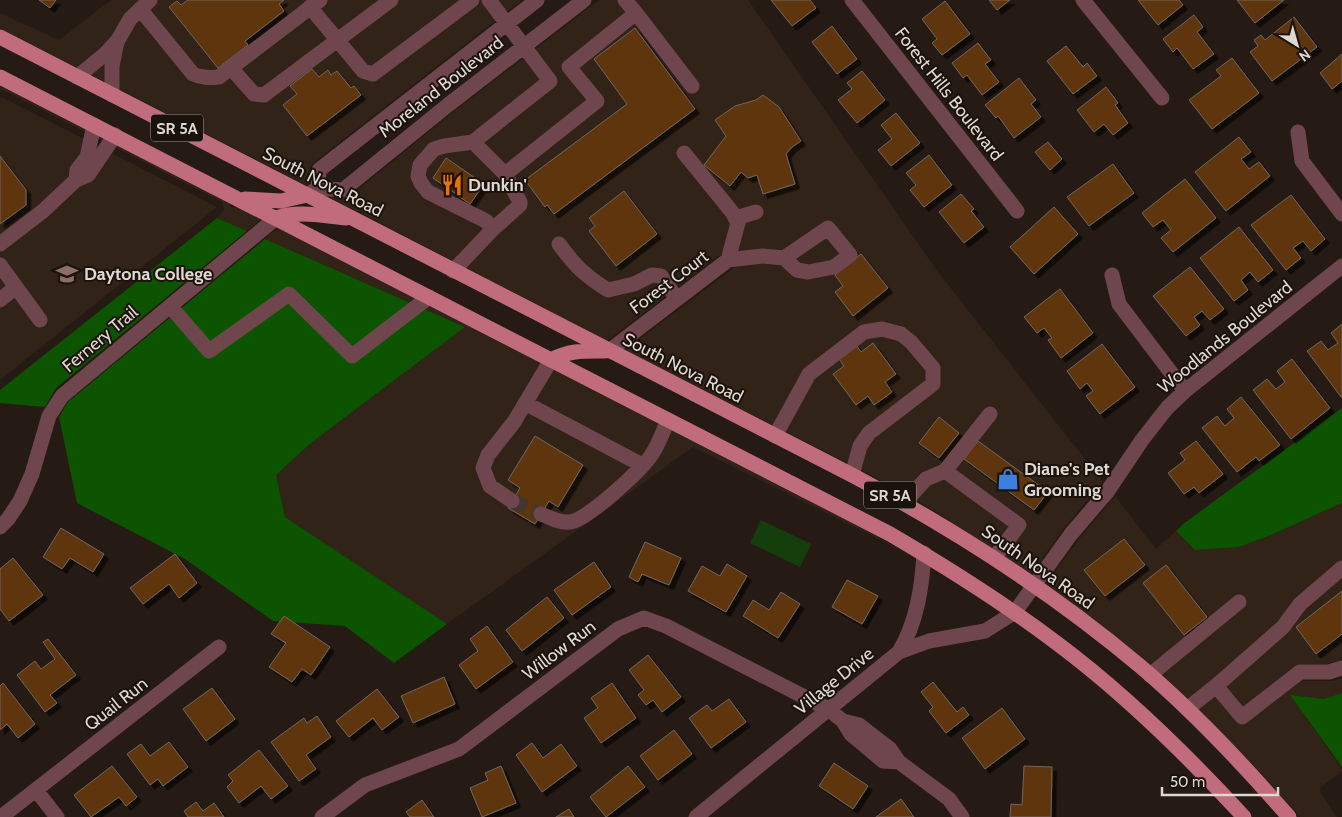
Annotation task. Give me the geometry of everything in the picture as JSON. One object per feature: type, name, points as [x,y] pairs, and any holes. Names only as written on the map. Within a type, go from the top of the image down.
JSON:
[{"type":"main road","name":"South Nova Road","points":[[0,37],[112,95],[313,191],[354,219],[904,503],[994,558],[1099,633],[1150,675],[1187,709],[1257,780],[1289,817]]},
{"type":"main road","name":"SR 5A","points":[[0,77],[924,553],[1015,612],[1059,644],[1140,712],[1207,777],[1244,817]]},
{"type":"main road","points":[[238,198],[280,201],[313,191]]},
{"type":"main road","points":[[276,218],[300,214],[354,219]]},
{"type":"main road","points":[[551,360],[565,353],[577,351],[609,351]]},
{"type":"street","points":[[231,68],[254,94],[264,95],[391,0]]},
{"type":"street","points":[[77,77],[105,54],[118,40],[130,19],[145,4],[193,74],[208,78],[220,77],[315,4],[336,40],[363,71],[373,74],[472,0]]},
{"type":"street","points":[[489,0],[550,81]]},
{"type":"street","name":"Moreland Boulevard","points":[[537,0],[319,170],[313,191],[343,190],[448,105],[584,0]]},
{"type":"street","points":[[625,0],[692,86]]},
{"type":"street","name":"Forest Hills Boulevard","points":[[852,0],[1017,212]]},
{"type":"street","points":[[1083,0],[1162,98]]},
{"type":"street","points":[[493,228],[486,221],[428,192],[418,176],[420,166],[434,149],[473,142],[636,13]]},
{"type":"street","points":[[112,95],[112,66],[118,40]]},
{"type":"street","points":[[505,174],[597,101],[569,67]]},
{"type":"street","points":[[76,180],[77,170],[87,157],[94,125]]},
{"type":"street","points":[[1298,132],[1302,161],[1342,214]]},
{"type":"street","points":[[0,244],[43,211],[76,180],[88,175],[115,135]]},
{"type":"street","points":[[454,270],[493,228],[520,205],[505,174],[473,142]]},
{"type":"street","points":[[684,153],[736,218],[738,223],[728,260],[762,256],[784,258]]},
{"type":"street","points":[[736,218],[756,212]]},
{"type":"street","name":"Fernery Trail","points":[[0,527],[20,501],[32,474],[49,416],[62,396],[276,218]]},
{"type":"street","points":[[559,244],[574,265],[608,290],[634,284],[652,275],[661,276],[677,299]]},
{"type":"street","name":"Forest Court","points":[[609,351],[728,260]]},
{"type":"street","points":[[0,265],[40,320]]},
{"type":"street","name":"Woodlands Boulevard","points":[[1015,612],[1071,534],[1107,492],[1142,440],[1167,408],[1185,391],[1342,266]]},
{"type":"street","points":[[1112,275],[1119,304],[1185,391]]},
{"type":"street","points":[[0,300],[16,287]]},
{"type":"street","points":[[170,306],[209,351],[289,294],[352,356],[429,297]]},
{"type":"street","points":[[775,436],[809,374],[864,332],[882,329],[902,334],[912,342],[933,368],[933,384],[869,433],[860,446],[852,475]]},
{"type":"street","points":[[512,501],[490,486],[483,468],[488,455],[514,422],[551,360]]},
{"type":"street","points":[[525,403],[642,465]]},
{"type":"street","points":[[904,503],[926,479],[945,472],[990,414]]},
{"type":"street","points":[[541,514],[559,522],[572,522],[582,517],[622,486],[651,456],[668,420]]},
{"type":"street","points":[[945,472],[1019,525],[994,558]]},
{"type":"street","points":[[899,652],[906,641],[913,622],[922,581],[924,553]]},
{"type":"street","points":[[1187,709],[1216,686],[1283,626],[1300,604],[1342,568]]},
{"type":"street","points":[[1150,675],[1239,602]]},
{"type":"street","name":"Village Drive","points":[[696,817],[899,652],[929,641],[985,631],[1015,612]]},
{"type":"street","name":"Willow Run","points":[[322,817],[365,785],[459,749],[618,629],[644,618],[666,626],[828,709],[843,721],[851,734],[883,761],[899,762],[949,799],[962,817]]},
{"type":"street","name":"Quail Run","points":[[1,817],[219,647]]},
{"type":"street","points":[[1216,686],[1242,717],[1300,672],[1329,672],[1342,668]]},
{"type":"street","points":[[36,790],[57,817]]},
{"type":"shaded area","points":[[111,0],[522,0],[313,163],[310,169],[310,183],[306,185],[0,28],[0,13],[59,40]]},
{"type":"shaded area","points":[[599,0],[748,0],[938,272],[1103,482],[1064,528],[1031,574],[930,508],[873,476],[625,350],[740,263],[729,248],[607,341],[363,214],[362,211],[356,211],[330,197],[349,197],[453,112]]},
{"type":"shaded area","points":[[0,86],[230,204],[231,207],[237,207],[261,219],[247,231],[217,218],[224,210],[223,204],[220,201],[0,90]]},
{"type":"shaded area","name":"Daytona College","points":[[2,97],[217,207],[0,380],[0,99]]},
{"type":"shaded area","points":[[278,228],[899,549],[693,447],[447,624],[285,517],[276,475],[311,443],[465,327],[265,239]]},
{"type":"shaded area","points":[[1115,496],[1156,549],[1176,531],[1195,550],[1239,547],[1271,535],[1342,503],[1342,659],[1327,664],[1300,664],[1302,681],[1333,681],[1342,678],[1342,693],[1324,699],[1291,696],[1342,769],[1342,771],[1321,787],[1320,792],[1337,817],[1300,817],[1263,775],[1182,693],[1145,660],[1046,584],[1078,540]]},
{"type":"green space","points":[[217,218],[247,231],[56,388],[45,407],[0,403],[0,390]]},
{"type":"green space","points":[[265,239],[465,327],[311,443],[276,475],[285,517],[447,624],[394,663],[345,626],[273,621],[185,559],[77,503],[59,417],[68,402]]},
{"type":"green space","points":[[1342,408],[1342,503],[1271,535],[1239,547],[1195,550],[1176,531],[1183,524]]},
{"type":"green space","points":[[761,520],[811,544],[800,567],[750,543]]},
{"type":"green space","points":[[1342,693],[1342,767],[1290,695],[1324,699]]},
{"type":"building","points":[[39,0],[56,0],[50,8]]},
{"type":"building","points":[[188,0],[284,0],[279,4],[284,11],[245,41],[248,45],[218,68],[169,7],[177,1],[181,5]]},
{"type":"building","points":[[771,0],[810,0],[816,8],[792,26]]},
{"type":"building","points":[[989,0],[1010,0],[997,10]]},
{"type":"building","points":[[1138,0],[1179,0],[1183,5],[1158,25]]},
{"type":"building","points":[[1237,0],[1284,0],[1255,23]]},
{"type":"building","points":[[945,1],[970,34],[942,55],[932,43],[937,39],[922,19]]},
{"type":"building","points":[[1194,15],[1203,27],[1197,32],[1214,54],[1193,69],[1177,48],[1173,52],[1163,39]]},
{"type":"building","points":[[1294,17],[1317,47],[1272,81],[1250,52],[1258,46],[1254,40],[1261,35],[1265,40]]},
{"type":"building","points":[[832,26],[857,59],[837,74],[812,42]]},
{"type":"building","points":[[635,28],[695,109],[554,214],[547,205],[545,207],[525,180],[627,104],[594,59]]},
{"type":"building","points":[[978,43],[991,60],[985,64],[999,82],[982,95],[967,75],[963,78],[952,63]]},
{"type":"building","points":[[1066,46],[1083,67],[1087,63],[1097,76],[1073,94],[1047,61]]},
{"type":"building","points":[[1342,54],[1342,81],[1332,89],[1320,73]]},
{"type":"building","points":[[1232,58],[1259,93],[1212,129],[1189,100],[1221,76],[1216,70]]},
{"type":"building","points":[[312,69],[319,77],[328,70],[331,75],[337,71],[351,88],[354,86],[361,95],[307,136],[283,105],[297,94],[290,86]]},
{"type":"building","points":[[862,71],[885,100],[857,123],[838,100],[852,89],[847,83]]},
{"type":"building","points":[[1019,78],[1036,100],[1031,104],[1041,117],[1014,138],[998,116],[996,118],[985,105]]},
{"type":"building","points":[[1106,87],[1118,103],[1115,105],[1128,123],[1113,135],[1104,124],[1094,132],[1077,110]]},
{"type":"building","points":[[763,95],[779,107],[801,141],[786,154],[795,184],[763,194],[757,175],[748,178],[741,172],[730,186],[704,165],[726,136],[715,120],[735,106],[756,100]]},
{"type":"building","points":[[896,113],[920,143],[891,166],[878,150],[892,139],[881,125]]},
{"type":"building","points":[[1239,137],[1251,152],[1241,159],[1249,169],[1259,162],[1270,176],[1226,211],[1195,172]]},
{"type":"building","points":[[1048,142],[1062,159],[1050,170],[1035,152]]},
{"type":"building","points":[[929,155],[952,185],[924,207],[910,190],[916,185],[906,173]]},
{"type":"building","points":[[0,156],[26,190],[26,205],[0,224]]},
{"type":"building","points":[[446,158],[484,184],[470,204],[433,178]]},
{"type":"building","points":[[1113,164],[1134,193],[1089,226],[1067,197]]},
{"type":"building","points":[[1185,179],[1216,218],[1173,252],[1161,238],[1171,230],[1163,220],[1153,227],[1142,213]]},
{"type":"building","points":[[624,191],[657,234],[616,266],[589,231],[595,226],[589,218]]},
{"type":"building","points":[[961,194],[974,209],[971,211],[984,227],[964,243],[939,212]]},
{"type":"building","points":[[1291,195],[1325,239],[1311,251],[1303,241],[1293,248],[1301,258],[1286,270],[1251,225]]},
{"type":"building","points":[[1054,207],[1078,234],[1034,274],[1010,247]]},
{"type":"building","points":[[1239,227],[1273,270],[1258,282],[1250,272],[1241,280],[1248,290],[1234,301],[1200,258]]},
{"type":"building","points":[[861,254],[888,288],[853,316],[835,292],[843,286],[835,275]]},
{"type":"building","points":[[1190,267],[1224,309],[1210,320],[1202,311],[1194,317],[1200,325],[1186,336],[1153,296]]},
{"type":"building","points":[[1060,289],[1093,333],[1061,358],[1048,340],[1052,338],[1044,328],[1037,333],[1024,317]]},
{"type":"building","points":[[1342,324],[1341,397],[1307,351],[1321,341],[1328,350],[1338,343],[1331,333]]},
{"type":"building","points":[[854,342],[861,352],[873,343],[896,374],[885,382],[892,392],[874,405],[868,396],[856,405],[833,374],[844,366],[837,356]]},
{"type":"building","points":[[1102,344],[1135,387],[1100,414],[1086,396],[1093,391],[1087,383],[1080,389],[1067,371]]},
{"type":"building","points":[[1292,359],[1330,408],[1291,439],[1253,390],[1267,379],[1276,389],[1285,382],[1277,371]]},
{"type":"building","points":[[1241,397],[1280,445],[1259,461],[1256,457],[1237,472],[1202,428],[1217,416],[1225,426],[1234,418],[1227,409]]},
{"type":"building","points":[[939,417],[959,433],[939,458],[919,443]]},
{"type":"building","points":[[535,436],[583,465],[558,507],[549,501],[535,524],[508,508],[520,488],[508,480]]},
{"type":"building","points":[[978,441],[1048,492],[1034,510],[964,459]]},
{"type":"building","points":[[1196,441],[1223,474],[1199,493],[1194,487],[1184,494],[1168,473],[1185,460],[1180,453]]},
{"type":"building","points":[[61,528],[104,554],[93,572],[70,558],[62,569],[43,557]]},
{"type":"building","points":[[1124,539],[1145,565],[1105,596],[1084,570]]},
{"type":"building","points":[[645,542],[681,558],[669,585],[642,574],[638,582],[629,577]]},
{"type":"building","points":[[175,554],[197,583],[179,598],[169,584],[143,604],[130,588]]},
{"type":"building","points":[[13,558],[43,595],[9,621],[0,609],[0,569]]},
{"type":"building","points":[[594,562],[611,587],[572,615],[554,590]]},
{"type":"building","points":[[727,564],[747,576],[726,612],[688,591],[702,566],[720,576]]},
{"type":"building","points":[[1166,565],[1207,617],[1184,635],[1143,583]]},
{"type":"building","points":[[847,580],[878,596],[862,624],[832,607]]},
{"type":"building","points":[[1342,591],[1342,634],[1316,654],[1296,627]]},
{"type":"building","points":[[781,592],[800,604],[778,638],[743,616],[753,600],[769,610]]},
{"type":"building","points":[[547,597],[564,618],[522,651],[506,630]]},
{"type":"building","points":[[284,616],[330,647],[311,675],[302,669],[292,682],[269,667],[286,643],[271,634]]},
{"type":"building","points":[[487,626],[513,662],[476,689],[459,665],[478,651],[470,639]]},
{"type":"building","points":[[48,639],[76,675],[50,695],[57,703],[45,712],[17,675],[35,661],[41,669],[55,659],[43,642]]},
{"type":"building","points":[[648,655],[681,697],[662,712],[653,700],[646,705],[638,695],[644,690],[629,670]]},
{"type":"building","points":[[444,677],[455,704],[413,723],[401,696]]},
{"type":"building","points":[[933,682],[957,712],[963,707],[969,715],[946,733],[929,711],[933,707],[921,692]]},
{"type":"building","points":[[3,683],[35,724],[18,738],[7,724],[0,730],[0,686]]},
{"type":"building","points":[[612,683],[636,718],[601,743],[584,718],[598,708],[591,698]]},
{"type":"building","points":[[212,688],[235,719],[206,741],[183,709]]},
{"type":"building","points":[[377,689],[399,717],[382,730],[373,718],[349,737],[336,721]]},
{"type":"building","points":[[729,699],[746,722],[711,748],[689,718],[707,705],[712,711]]},
{"type":"building","points":[[1002,708],[1025,739],[985,769],[962,738]]},
{"type":"building","points":[[317,716],[331,737],[306,755],[316,769],[299,781],[271,742],[304,718],[307,723]]},
{"type":"building","points":[[674,730],[692,754],[658,780],[640,756]]},
{"type":"building","points":[[169,742],[188,767],[163,786],[158,779],[150,785],[127,754],[141,744],[150,756]]},
{"type":"building","points":[[532,743],[543,758],[561,744],[577,766],[542,792],[516,755]]},
{"type":"building","points":[[259,750],[288,786],[271,799],[261,786],[239,803],[227,787],[233,781],[228,775]]},
{"type":"building","points":[[834,763],[868,786],[853,809],[819,786]]},
{"type":"building","points":[[112,766],[137,797],[126,806],[119,797],[91,817],[74,795]]},
{"type":"building","points":[[501,766],[516,803],[482,817],[470,788],[488,780],[485,773]]},
{"type":"building","points":[[628,766],[645,787],[606,817],[590,797]]},
{"type":"building","points":[[1024,766],[1052,767],[1051,817],[1010,817],[1011,804],[1022,805]]},
{"type":"building","points":[[901,799],[914,817],[876,817]]},
{"type":"building","points":[[422,800],[434,817],[410,817],[406,812]]},
{"type":"building","points":[[196,802],[203,811],[214,803],[224,817],[188,817],[184,811]]},
{"type":"building","points":[[569,809],[574,817],[556,817]]},
{"type":"tunnel","points":[[512,501],[541,514]]},
{"type":"place","name":"Dunkin'","points":[[452,185]]},
{"type":"place","name":"Daytona College","points":[[67,274]]},
{"type":"place","name":"Diane's Pet Grooming","points":[[1008,479]]}]
